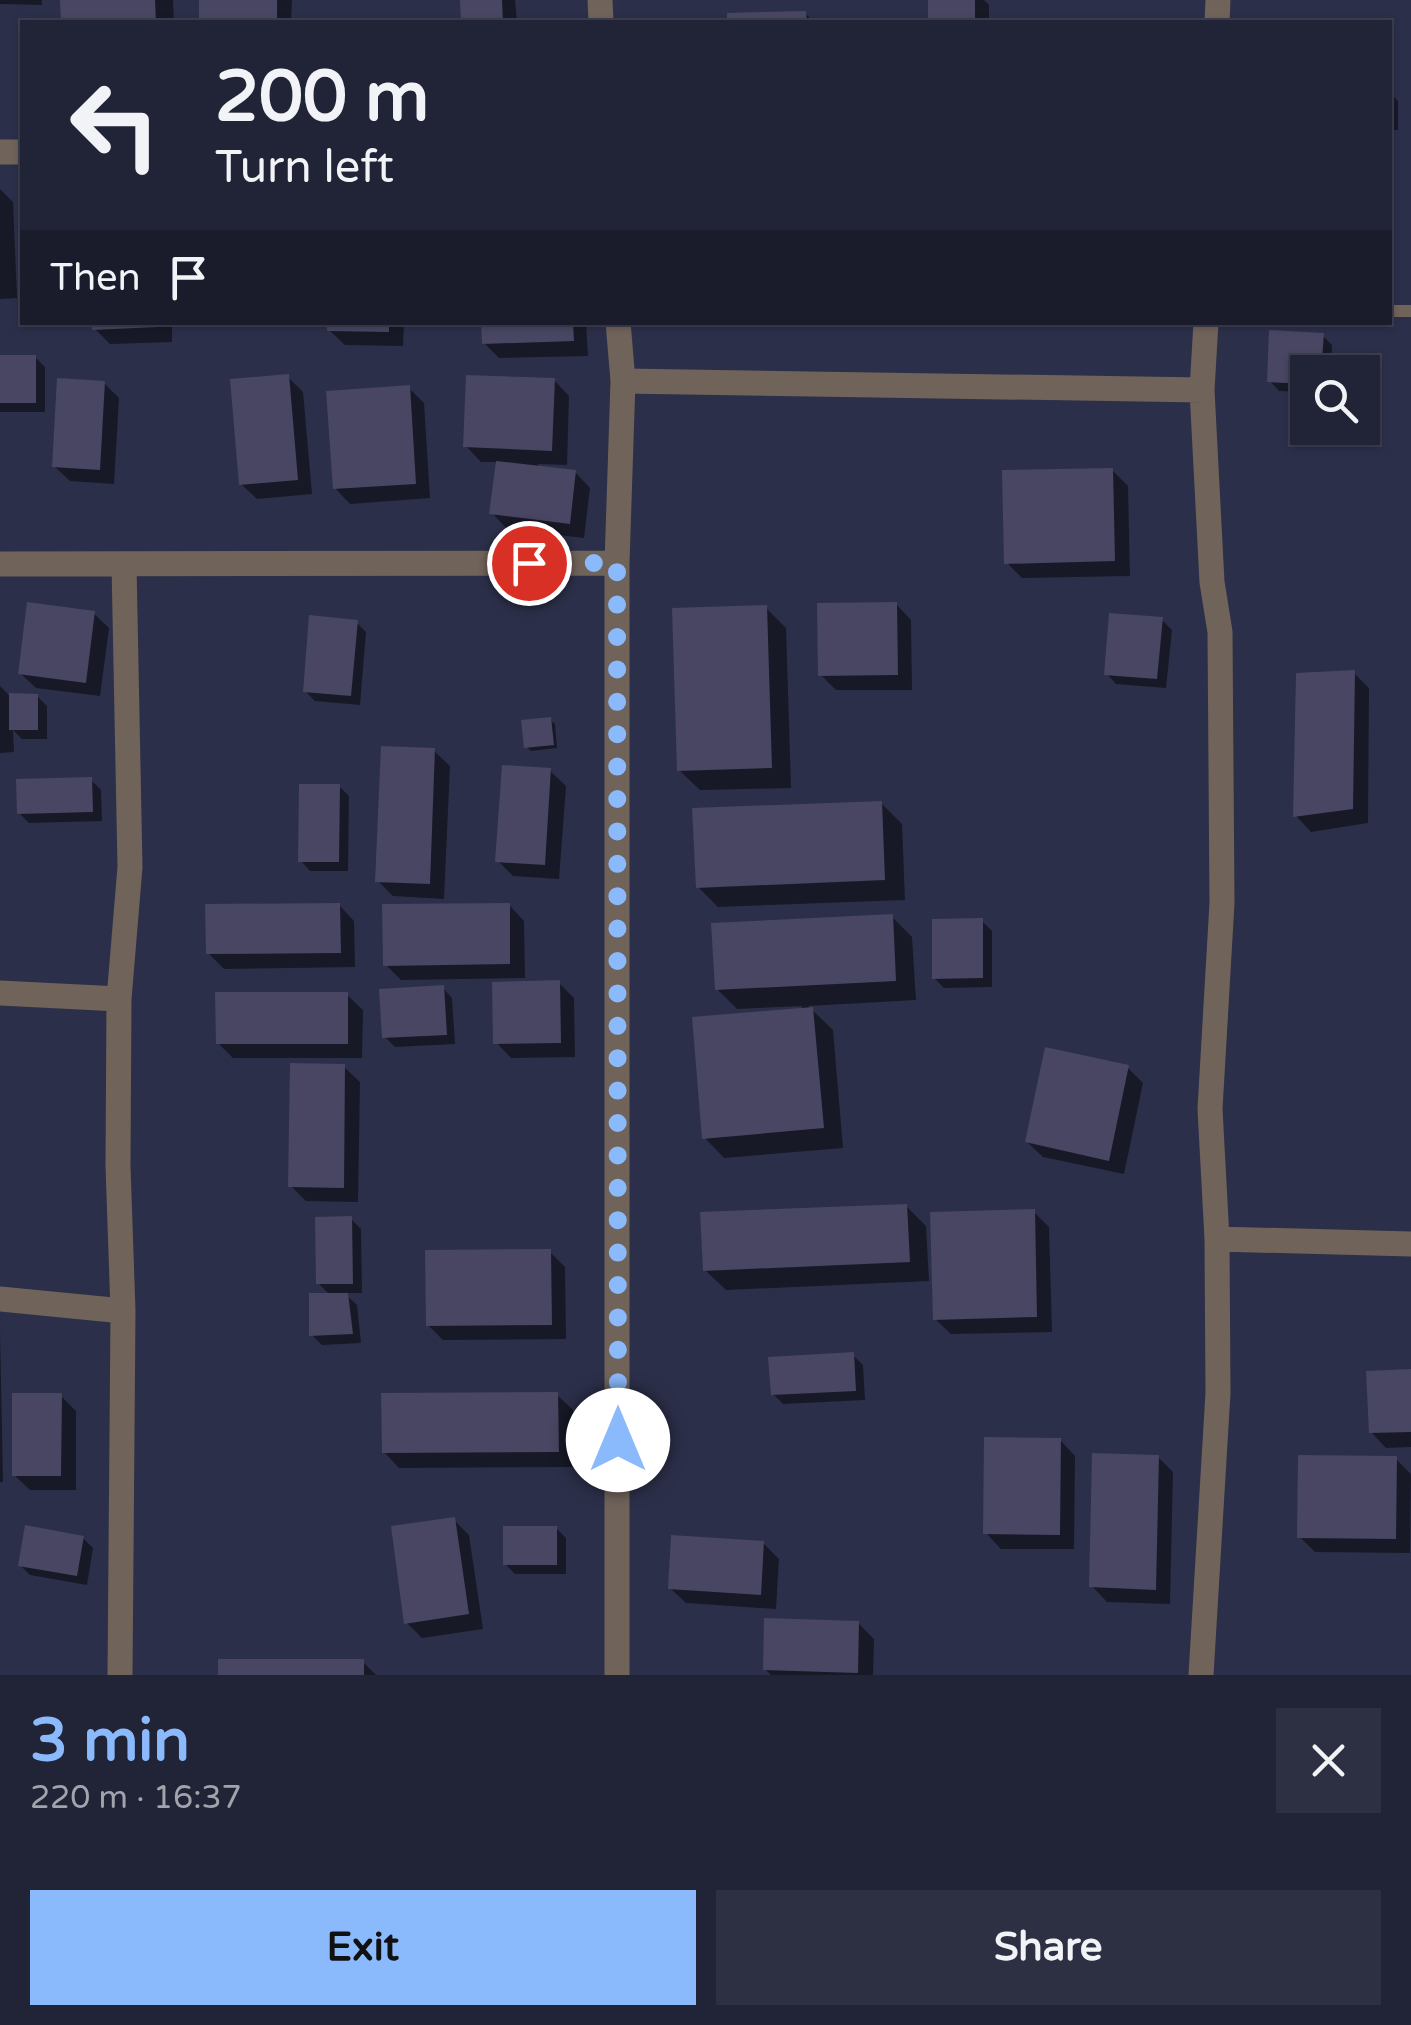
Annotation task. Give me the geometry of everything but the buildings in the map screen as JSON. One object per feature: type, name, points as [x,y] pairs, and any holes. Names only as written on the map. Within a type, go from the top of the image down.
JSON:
[{"type":"street","points":[[618,325],[623,381],[617,563],[618,1675]]},
{"type":"street","points":[[1201,1675],[1218,1393],[1217,1239],[1210,1109],[1222,902],[1220,632],[1212,582],[1202,390],[1206,325]]},
{"type":"street","points":[[623,381],[1202,390]]},
{"type":"street","points":[[0,564],[617,563]]},
{"type":"street","points":[[120,1675],[123,1311],[118,1166],[119,1000],[130,867],[124,564]]},
{"type":"street","points":[[0,993],[119,1000]]},
{"type":"street","points":[[1217,1239],[1411,1244]]},
{"type":"street","points":[[0,1299],[123,1311]]},
{"type":"route","points":[[529,563],[617,563],[618,1440]]}]
